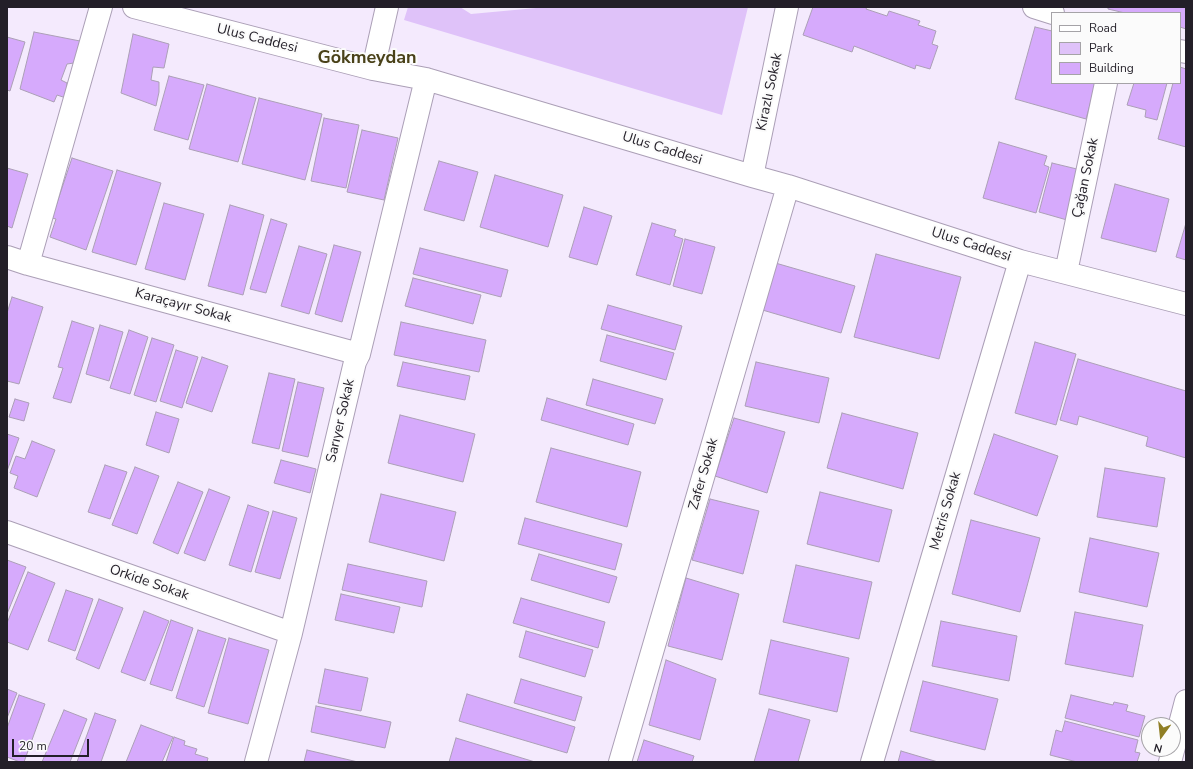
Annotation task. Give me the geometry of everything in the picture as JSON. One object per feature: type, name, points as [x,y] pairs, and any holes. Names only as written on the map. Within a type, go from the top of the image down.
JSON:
[{"type":"street","points":[[28,264],[101,7]]},
{"type":"street","name":"Ulus Caddesi","points":[[134,7],[373,69],[426,79],[788,186],[1020,261],[1186,304]]},
{"type":"street","points":[[373,69],[386,7]]},
{"type":"street","name":"Kirazlı Sokak","points":[[752,176],[787,7]]},
{"type":"street","points":[[1034,7],[1051,12]]},
{"type":"street","name":"Sarıyer Sokak","points":[[256,762],[291,633],[355,362],[359,354],[426,79]]},
{"type":"street","name":"Çağan Sokak","points":[[1066,272],[1106,84]]},
{"type":"street","name":"Zafer Sokak","points":[[620,762],[788,186]]},
{"type":"street","name":"Karaçayır Sokak","points":[[7,257],[359,354]]},
{"type":"street","name":"Metris Sokak","points":[[872,762],[1020,261]]},
{"type":"street","name":"Orkide Sokak","points":[[7,532],[291,633]]},
{"type":"street","points":[[1170,762],[1186,701]]},
{"type":"green space","points":[[408,7],[460,7],[471,14],[547,7],[748,7],[722,115],[404,20]]},
{"type":"building","points":[[813,7],[867,7],[866,9],[887,16],[889,11],[920,21],[918,25],[936,31],[932,44],[938,46],[930,69],[916,65],[915,69],[854,46],[852,52],[803,35]]},
{"type":"building","points":[[1108,7],[1186,7],[1186,29],[1181,27],[1181,12],[1121,12],[1108,9]]},
{"type":"building","points":[[1035,27],[1051,31],[1051,84],[1096,84],[1086,119],[1015,99]]},
{"type":"building","points":[[34,32],[80,41],[74,63],[67,64],[61,80],[67,83],[66,98],[57,95],[54,102],[20,89]]},
{"type":"building","points":[[133,34],[169,44],[164,68],[153,67],[151,80],[159,82],[159,92],[156,106],[121,93]]},
{"type":"building","points":[[7,37],[25,42],[10,91],[7,90]]},
{"type":"building","points":[[1181,67],[1186,69],[1186,147],[1158,139],[1173,84],[1181,84]]},
{"type":"building","points":[[169,76],[204,85],[188,140],[154,130]]},
{"type":"building","points":[[207,84],[256,98],[238,162],[189,149]]},
{"type":"building","points":[[1134,84],[1167,84],[1157,120],[1145,117],[1146,110],[1127,105]]},
{"type":"building","points":[[259,98],[322,114],[305,180],[242,164]]},
{"type":"building","points":[[324,118],[359,125],[346,188],[311,181]]},
{"type":"building","points":[[362,130],[398,138],[384,200],[347,192]]},
{"type":"building","points":[[999,142],[1047,156],[1044,165],[1049,167],[1036,213],[983,198]]},
{"type":"building","points":[[72,158],[113,171],[86,250],[50,237],[56,219],[52,218]]},
{"type":"building","points":[[439,161],[478,172],[464,221],[424,210]]},
{"type":"building","points":[[1052,163],[1081,170],[1067,220],[1039,212]]},
{"type":"building","points":[[7,168],[28,174],[12,228],[7,226]]},
{"type":"building","points":[[117,170],[161,183],[136,265],[92,252]]},
{"type":"building","points":[[495,175],[563,195],[548,247],[480,227]]},
{"type":"building","points":[[1115,184],[1169,199],[1156,252],[1101,238]]},
{"type":"building","points":[[164,203],[204,214],[185,280],[145,269]]},
{"type":"building","points":[[230,205],[264,215],[243,295],[208,286]]},
{"type":"building","points":[[584,207],[612,216],[597,265],[569,257]]},
{"type":"building","points":[[271,219],[287,224],[266,293],[250,289]]},
{"type":"building","points":[[652,223],[676,230],[674,236],[683,239],[670,285],[636,275]]},
{"type":"building","points":[[1186,223],[1186,260],[1176,257]]},
{"type":"building","points":[[685,239],[715,247],[702,294],[673,286]]},
{"type":"building","points":[[334,245],[361,252],[342,322],[315,314]]},
{"type":"building","points":[[299,246],[327,254],[309,314],[281,306]]},
{"type":"building","points":[[420,248],[508,270],[501,297],[413,274]]},
{"type":"building","points":[[876,254],[961,277],[939,359],[854,337]]},
{"type":"building","points":[[772,262],[855,286],[841,333],[759,309]]},
{"type":"building","points":[[413,278],[481,295],[473,324],[405,306]]},
{"type":"building","points":[[12,297],[43,307],[19,384],[7,381],[7,313]]},
{"type":"building","points":[[608,305],[682,326],[675,350],[601,329]]},
{"type":"building","points":[[72,321],[94,328],[71,403],[53,398],[63,368],[58,367]]},
{"type":"building","points":[[401,322],[486,340],[479,372],[394,355]]},
{"type":"building","points":[[100,325],[123,332],[109,381],[86,374]]},
{"type":"building","points":[[129,330],[148,337],[130,394],[110,388]]},
{"type":"building","points":[[607,335],[674,353],[666,380],[600,361]]},
{"type":"building","points":[[152,338],[174,345],[156,402],[134,395]]},
{"type":"building","points":[[1035,342],[1076,354],[1056,425],[1015,413]]},
{"type":"building","points":[[176,350],[198,357],[182,408],[160,401]]},
{"type":"building","points":[[202,357],[228,366],[212,412],[186,403]]},
{"type":"building","points":[[1078,359],[1186,391],[1186,458],[1146,446],[1148,437],[1079,416],[1077,425],[1060,420]]},
{"type":"building","points":[[403,362],[470,376],[465,400],[397,386]]},
{"type":"building","points":[[756,362],[829,378],[819,423],[745,406]]},
{"type":"building","points":[[269,373],[295,379],[279,449],[252,443]]},
{"type":"building","points":[[593,379],[663,399],[655,424],[586,405]]},
{"type":"building","points":[[298,382],[324,388],[308,457],[282,451]]},
{"type":"building","points":[[547,398],[634,424],[628,445],[541,420]]},
{"type":"building","points":[[15,399],[29,403],[24,421],[9,417]]},
{"type":"building","points":[[156,412],[179,419],[169,453],[146,445]]},
{"type":"building","points":[[842,413],[918,433],[903,489],[827,468]]},
{"type":"building","points":[[400,415],[475,434],[463,482],[388,463]]},
{"type":"building","points":[[734,418],[785,432],[767,493],[715,476]]},
{"type":"building","points":[[7,434],[19,438],[7,471]]},
{"type":"building","points":[[994,434],[1058,456],[1037,516],[974,494]]},
{"type":"building","points":[[32,441],[55,450],[37,497],[14,488],[18,476],[10,473],[16,456],[25,459]]},
{"type":"building","points":[[551,448],[641,472],[627,527],[536,502]]},
{"type":"building","points":[[281,460],[316,469],[310,493],[274,483]]},
{"type":"building","points":[[105,465],[127,472],[110,519],[88,512]]},
{"type":"building","points":[[135,467],[159,476],[137,534],[112,525]]},
{"type":"building","points":[[1105,468],[1165,478],[1157,527],[1097,517]]},
{"type":"building","points":[[178,482],[203,492],[178,554],[153,543]]},
{"type":"building","points":[[209,489],[230,497],[205,561],[184,553]]},
{"type":"building","points":[[820,492],[892,510],[879,562],[807,544]]},
{"type":"building","points":[[381,494],[456,512],[444,561],[369,542]]},
{"type":"building","points":[[710,499],[759,511],[743,574],[692,560]]},
{"type":"building","points":[[248,505],[269,512],[251,572],[229,565]]},
{"type":"building","points":[[273,511],[297,518],[280,579],[255,572]]},
{"type":"building","points":[[525,518],[622,544],[615,570],[518,544]]},
{"type":"building","points":[[971,520],[1040,538],[1020,612],[952,594]]},
{"type":"building","points":[[1090,538],[1159,553],[1147,607],[1079,592]]},
{"type":"building","points":[[539,554],[617,577],[609,603],[531,580]]},
{"type":"building","points":[[7,560],[26,567],[7,614]]},
{"type":"building","points":[[348,564],[427,581],[422,607],[342,590]]},
{"type":"building","points":[[796,565],[872,582],[859,639],[783,622]]},
{"type":"building","points":[[28,572],[55,583],[28,650],[7,642],[7,623]]},
{"type":"building","points":[[686,578],[739,594],[722,660],[668,646]]},
{"type":"building","points":[[66,590],[93,599],[75,651],[48,641]]},
{"type":"building","points":[[341,594],[400,607],[394,633],[335,620]]},
{"type":"building","points":[[521,598],[605,622],[598,648],[513,623]]},
{"type":"building","points":[[99,599],[123,608],[99,669],[76,659]]},
{"type":"building","points":[[144,611],[169,621],[145,681],[121,672]]},
{"type":"building","points":[[1075,612],[1143,625],[1133,677],[1065,664]]},
{"type":"building","points":[[171,620],[193,628],[172,691],[150,684]]},
{"type":"building","points":[[941,621],[1017,636],[1009,681],[932,666]]},
{"type":"building","points":[[198,630],[226,639],[204,707],[176,698]]},
{"type":"building","points":[[526,631],[593,650],[585,677],[519,657]]},
{"type":"building","points":[[229,638],[269,650],[248,724],[208,713]]},
{"type":"building","points":[[771,640],[849,658],[837,712],[759,694]]},
{"type":"building","points":[[666,660],[716,679],[700,740],[649,725]]},
{"type":"building","points":[[325,669],[368,678],[361,711],[318,703]]},
{"type":"building","points":[[521,679],[582,697],[575,721],[514,703]]},
{"type":"building","points":[[923,681],[998,699],[985,750],[910,731]]},
{"type":"building","points":[[7,689],[17,693],[7,718]]},
{"type":"building","points":[[467,694],[575,727],[567,753],[459,721]]},
{"type":"building","points":[[19,695],[45,704],[24,762],[7,757],[7,728]]},
{"type":"building","points":[[1071,695],[1113,705],[1114,702],[1128,705],[1126,711],[1145,716],[1141,717],[1141,730],[1139,737],[1065,718]]},
{"type":"building","points":[[316,706],[391,722],[385,748],[311,732]]},
{"type":"building","points":[[769,709],[810,720],[798,762],[754,762]]},
{"type":"building","points":[[64,710],[87,719],[70,762],[42,762]]},
{"type":"building","points":[[95,713],[116,720],[101,762],[77,762]]},
{"type":"building","points":[[1065,721],[1138,740],[1135,752],[1140,753],[1137,762],[1077,762],[1050,755],[1056,730],[1062,732]]},
{"type":"building","points":[[141,725],[173,737],[162,762],[126,762]]},
{"type":"building","points":[[174,737],[185,741],[184,745],[197,749],[195,754],[208,758],[207,762],[166,762]]},
{"type":"building","points":[[456,738],[535,762],[449,762]]},
{"type":"building","points":[[644,740],[694,756],[692,762],[637,762]]},
{"type":"building","points":[[307,750],[358,762],[304,762]]},
{"type":"building","points":[[901,751],[938,762],[898,762]]},
{"type":"district","name":"Gökmeydan","points":[[367,59]]}]
